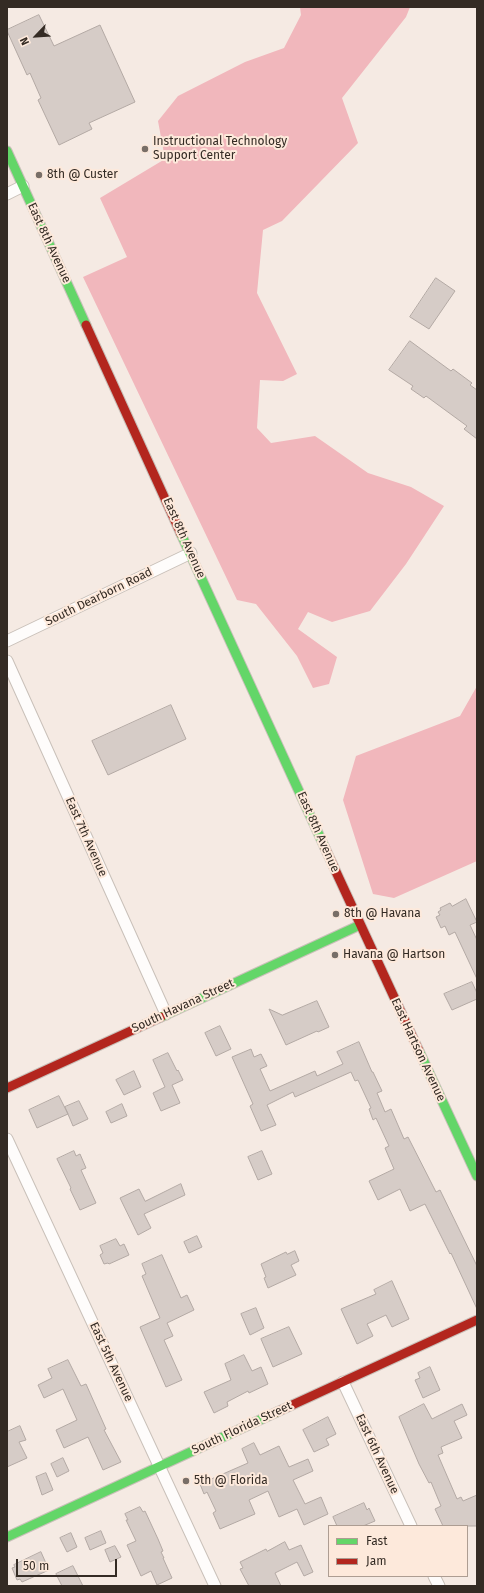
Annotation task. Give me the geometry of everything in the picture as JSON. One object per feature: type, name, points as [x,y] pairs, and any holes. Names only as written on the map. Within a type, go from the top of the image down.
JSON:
[{"type":"street","name":"East 8th Avenue","points":[[7,151],[360,925]]},
{"type":"street","points":[[7,194],[23,186]]},
{"type":"street","name":"South Dearborn Road","points":[[7,641],[191,553]]},
{"type":"street","name":"East 7th Avenue","points":[[7,661],[166,1014]]},
{"type":"street","name":"South Havana Street","points":[[7,1088],[360,925]]},
{"type":"street","name":"East Hartson Avenue","points":[[360,925],[477,1176]]},
{"type":"street","name":"East 5th Avenue","points":[[7,1139],[215,1586]]},
{"type":"street","name":"South Florida Street","points":[[7,1537],[477,1320]]},
{"type":"street","name":"East 6th Avenue","points":[[343,1382],[411,1525]]},
{"type":"street","points":[[434,1577],[439,1586]]},
{"type":"shaded area","points":[[300,7],[410,7],[406,17],[342,98],[358,143],[282,221],[263,230],[257,293],[297,374],[283,381],[260,380],[257,428],[271,443],[315,436],[368,473],[411,487],[444,506],[406,564],[370,611],[332,622],[308,612],[298,629],[337,657],[329,684],[313,688],[297,656],[256,604],[237,600],[83,277],[127,257],[100,198],[165,159],[158,121],[178,96],[245,62],[284,48],[301,15]]},
{"type":"shaded area","points":[[477,686],[477,861],[394,898],[373,894],[343,800],[356,756],[460,716]]},
{"type":"building","points":[[39,15],[54,46],[100,25],[135,102],[89,123],[92,129],[59,145],[38,100],[41,98],[30,73],[27,75],[7,31]]},
{"type":"building","points":[[436,278],[455,291],[429,329],[410,317]]},
{"type":"building","points":[[410,341],[451,371],[453,369],[472,383],[470,385],[477,390],[477,439],[464,429],[467,426],[426,396],[424,398],[411,389],[413,386],[389,370]]},
{"type":"building","points":[[171,705],[186,739],[108,775],[92,741]]},
{"type":"building","points":[[466,899],[477,922],[470,925],[477,940],[477,979],[455,932],[449,935],[445,926],[441,928],[436,917],[440,915],[438,912],[441,910],[440,908],[450,903],[452,906]]},
{"type":"building","points":[[472,982],[477,993],[477,999],[452,1010],[444,994]]},
{"type":"building","points":[[317,1001],[329,1027],[286,1045],[269,1009],[282,1015]]},
{"type":"building","points":[[220,1026],[231,1049],[216,1056],[205,1033]]},
{"type":"building","points":[[359,1042],[382,1091],[377,1093],[385,1112],[391,1109],[404,1139],[408,1137],[436,1192],[440,1190],[477,1266],[477,1309],[451,1253],[450,1254],[425,1204],[410,1211],[400,1189],[378,1200],[369,1181],[394,1169],[385,1148],[389,1146],[376,1118],[373,1120],[369,1109],[371,1108],[358,1080],[355,1081],[351,1072],[295,1097],[293,1092],[267,1105],[276,1125],[261,1131],[250,1106],[253,1104],[232,1057],[251,1049],[254,1057],[261,1054],[267,1066],[260,1069],[270,1091],[315,1071],[317,1076],[343,1064],[337,1052]]},
{"type":"building","points":[[168,1053],[183,1080],[172,1085],[180,1103],[161,1111],[153,1093],[165,1087],[153,1060]]},
{"type":"building","points":[[134,1071],[141,1087],[124,1095],[116,1080]]},
{"type":"building","points":[[59,1096],[68,1114],[37,1128],[29,1110]]},
{"type":"building","points":[[79,1101],[88,1119],[73,1126],[65,1107]]},
{"type":"building","points":[[122,1104],[127,1116],[111,1123],[106,1112]]},
{"type":"building","points":[[74,1151],[76,1156],[80,1154],[86,1168],[81,1170],[96,1203],[80,1210],[57,1159]]},
{"type":"building","points":[[262,1151],[272,1174],[258,1180],[248,1157]]},
{"type":"building","points":[[181,1184],[185,1195],[144,1214],[151,1228],[138,1235],[120,1198],[139,1189],[145,1201]]},
{"type":"building","points":[[197,1236],[202,1247],[189,1253],[184,1242]]},
{"type":"building","points":[[116,1239],[120,1246],[124,1244],[129,1255],[109,1264],[104,1264],[100,1255],[103,1253],[100,1246]]},
{"type":"building","points":[[295,1251],[299,1261],[291,1265],[296,1275],[268,1288],[261,1264],[286,1252],[287,1254]]},
{"type":"building","points":[[162,1255],[181,1298],[187,1295],[194,1310],[167,1323],[173,1336],[164,1340],[182,1380],[166,1387],[140,1327],[160,1318],[142,1276],[146,1274],[142,1264]]},
{"type":"building","points":[[392,1281],[409,1319],[392,1327],[386,1315],[367,1324],[373,1336],[357,1344],[341,1309],[376,1294],[374,1290]]},
{"type":"building","points":[[256,1308],[264,1328],[250,1335],[241,1314]]},
{"type":"building","points":[[289,1327],[302,1354],[273,1367],[261,1339]]},
{"type":"building","points":[[244,1355],[252,1371],[261,1367],[268,1384],[249,1393],[248,1391],[227,1402],[228,1406],[214,1413],[204,1392],[231,1380],[225,1364]]},
{"type":"building","points":[[68,1360],[81,1386],[86,1384],[106,1429],[104,1430],[121,1462],[103,1470],[88,1437],[64,1448],[56,1430],[77,1420],[63,1389],[44,1398],[38,1385],[52,1378],[48,1369]]},
{"type":"building","points":[[430,1367],[440,1390],[423,1398],[415,1380],[420,1378],[418,1373]]},
{"type":"building","points":[[424,1404],[432,1419],[462,1404],[467,1415],[454,1421],[462,1438],[441,1447],[443,1453],[438,1455],[457,1499],[461,1497],[463,1501],[477,1495],[477,1526],[443,1525],[435,1509],[441,1506],[431,1482],[429,1483],[419,1464],[399,1417]]},
{"type":"building","points":[[328,1417],[336,1434],[326,1439],[329,1445],[314,1452],[303,1430]]},
{"type":"building","points":[[20,1426],[26,1440],[19,1442],[27,1458],[7,1467],[7,1432]]},
{"type":"building","points":[[254,1443],[260,1455],[279,1446],[289,1467],[308,1459],[313,1471],[293,1480],[305,1504],[321,1497],[328,1514],[304,1525],[297,1509],[279,1517],[268,1491],[249,1500],[255,1514],[220,1529],[213,1513],[216,1511],[207,1492],[204,1494],[200,1484],[248,1463],[242,1449]]},
{"type":"building","points":[[63,1458],[69,1471],[57,1477],[51,1464]]},
{"type":"building","points":[[46,1473],[53,1490],[42,1495],[36,1477]]},
{"type":"building","points":[[364,1503],[367,1510],[369,1508],[375,1521],[365,1525],[337,1525],[333,1517]]},
{"type":"building","points":[[140,1507],[143,1512],[145,1511],[158,1539],[163,1551],[161,1552],[163,1558],[172,1578],[157,1585],[151,1571],[141,1576],[127,1545],[136,1541],[126,1520],[128,1520],[125,1514]]},
{"type":"building","points":[[101,1531],[106,1543],[90,1550],[85,1538]]},
{"type":"building","points":[[71,1533],[77,1547],[67,1552],[60,1538]]},
{"type":"building","points":[[285,1542],[289,1550],[301,1545],[313,1572],[304,1576],[297,1562],[275,1573],[281,1586],[249,1586],[240,1569],[243,1568],[240,1562],[266,1549],[267,1551]]},
{"type":"building","points":[[115,1546],[121,1557],[110,1562],[105,1550]]},
{"type":"building","points":[[41,1552],[49,1570],[22,1582],[20,1579],[17,1580],[12,1568],[15,1567],[14,1565]]},
{"type":"building","points":[[73,1566],[83,1586],[62,1586],[56,1574]]},
{"type":"traffic: fast","points":[[7,151],[86,325]]},
{"type":"traffic: fast","points":[[181,534],[325,848]]},
{"type":"traffic: fast","points":[[161,1017],[360,925]]},
{"type":"traffic: fast","points":[[419,1051],[477,1176]]},
{"type":"traffic: fast","points":[[7,1537],[277,1412]]},
{"type":"traffic: jam","points":[[86,325],[181,534]]},
{"type":"traffic: jam","points":[[325,848],[419,1051]]},
{"type":"traffic: jam","points":[[7,1088],[161,1017]]},
{"type":"traffic: jam","points":[[277,1412],[477,1320]]},
{"type":"place","name":"Instructional Technology Support Center","points":[[145,149]]},
{"type":"place","name":"8th @ Custer","points":[[39,175]]},
{"type":"place","name":"8th @ Havana","points":[[336,914]]},
{"type":"place","name":"Havana @ Hartson","points":[[335,955]]},
{"type":"place","name":"5th @ Florida","points":[[186,1481]]}]
